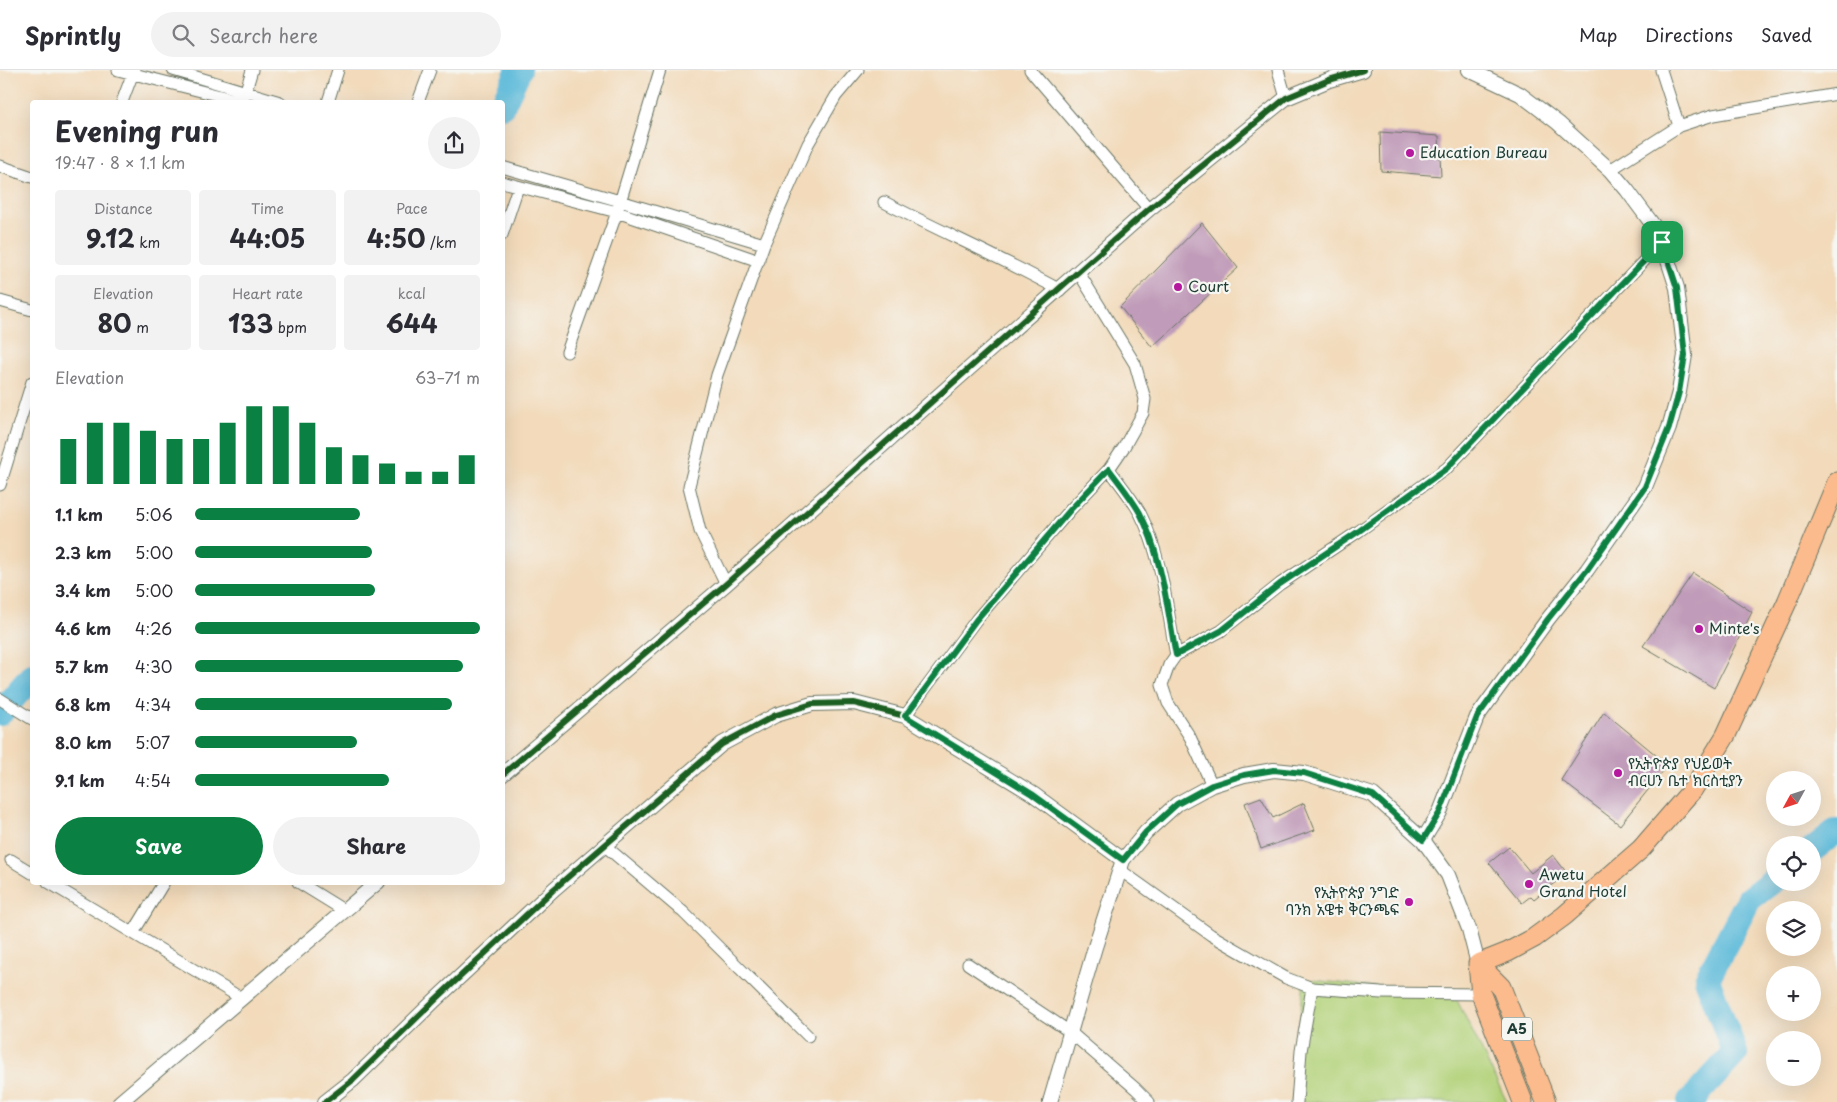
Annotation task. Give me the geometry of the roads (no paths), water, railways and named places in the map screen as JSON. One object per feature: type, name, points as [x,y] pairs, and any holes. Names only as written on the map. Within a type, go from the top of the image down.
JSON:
[{"type":"highway","points":[[1478,964],[1508,952],[1534,938],[1564,916],[1641,849],[1694,789],[1726,735],[1787,602],[1837,482]]},
{"type":"highway","name":"A5","points":[[1478,964],[1481,994],[1523,1102]]},
{"type":"highway","name":"A5","points":[[1478,964],[1501,987],[1546,1102]]},
{"type":"street","points":[[118,70],[244,99]]},
{"type":"street","points":[[173,70],[244,99]]},
{"type":"street","points":[[244,99],[252,70]]},
{"type":"street","points":[[329,100],[338,70]]},
{"type":"street","points":[[419,100],[430,70]]},
{"type":"street","points":[[567,352],[617,212],[660,70]]},
{"type":"street","points":[[726,584],[700,531],[689,486],[718,375],[764,244],[808,144],[836,96],[858,70]]},
{"type":"street","points":[[1030,70],[1150,209]]},
{"type":"street","points":[[1278,70],[1286,98]]},
{"type":"street","points":[[505,773],[726,584],[1150,209],[1286,98],[1329,80],[1363,70]]},
{"type":"street","points":[[1423,840],[1440,812],[1477,717],[1548,619],[1587,570],[1645,487],[1669,428],[1679,392],[1685,355],[1677,288],[1662,242],[1648,218],[1610,170],[1558,123],[1520,94],[1469,70]]},
{"type":"street","points":[[1660,70],[1679,126]]},
{"type":"street","points":[[123,100],[133,72]]},
{"type":"street","points":[[1610,170],[1679,126],[1713,115],[1837,94]]},
{"type":"street","points":[[0,166],[30,176]]},
{"type":"street","points":[[505,168],[620,200],[764,244]]},
{"type":"street","points":[[505,183],[617,212],[759,261]]},
{"type":"street","points":[[505,226],[518,187]]},
{"type":"street","points":[[884,202],[1010,262],[1060,290]]},
{"type":"street","points":[[1212,785],[1190,737],[1168,702],[1162,685],[1169,665],[1176,655],[1221,631],[1280,584],[1359,531],[1447,468],[1662,242]]},
{"type":"street","points":[[905,716],[976,620],[1071,509],[1109,469],[1143,413],[1145,399],[1134,364],[1078,273]]},
{"type":"street","points":[[0,301],[30,309]]},
{"type":"street","points":[[0,485],[30,388]]},
{"type":"street","points":[[1109,469],[1128,494],[1152,542],[1176,655]]},
{"type":"street","points":[[0,699],[30,718]]},
{"type":"street","points":[[325,1102],[353,1080],[434,1000],[554,889],[722,744],[776,715],[812,704],[854,703],[905,716],[1032,794],[1211,935],[1286,978],[1312,988],[1381,993],[1481,994]]},
{"type":"street","points":[[1050,1102],[1095,947],[1122,865],[1146,832],[1177,804],[1212,785],[1244,775],[1274,770],[1304,773],[1373,795],[1423,840],[1448,875],[1469,929],[1478,964]]},
{"type":"street","points":[[604,846],[683,912],[808,1036]]},
{"type":"street","points":[[11,860],[30,872]]},
{"type":"street","points":[[53,885],[241,998]]},
{"type":"street","points":[[133,934],[162,885]]},
{"type":"street","points":[[303,885],[345,911]]},
{"type":"street","points":[[120,1102],[375,885]]},
{"type":"street","points":[[968,964],[1070,1032],[1149,1102]]},
{"type":"street","points":[[1297,1102],[1301,1051],[1312,988]]},
{"type":"waterway","points":[[505,100],[519,70]]},
{"type":"waterway","points":[[0,713],[30,678]]},
{"type":"waterway","points":[[1821,843],[1837,832]]},
{"type":"waterway","points":[[1690,1102],[1735,1053],[1707,979],[1749,899],[1766,886]]},
{"type":"place","name":"Education Bureau","points":[[1410,153]]},
{"type":"place","name":"Court","points":[[1178,287]]},
{"type":"place","name":"Minte's","points":[[1699,629]]},
{"type":"place","name":"የኢትዮጵያ የህይወት ብርሀን ቤተ ክርስቲያን","points":[[1618,773]]},
{"type":"place","name":"Awetu Grand Hotel","points":[[1529,884]]},
{"type":"place","name":"የኢትዮጵያ ንግድ ባንክ አዌቱ ቅርንጫፍ","points":[[1409,902]]}]
